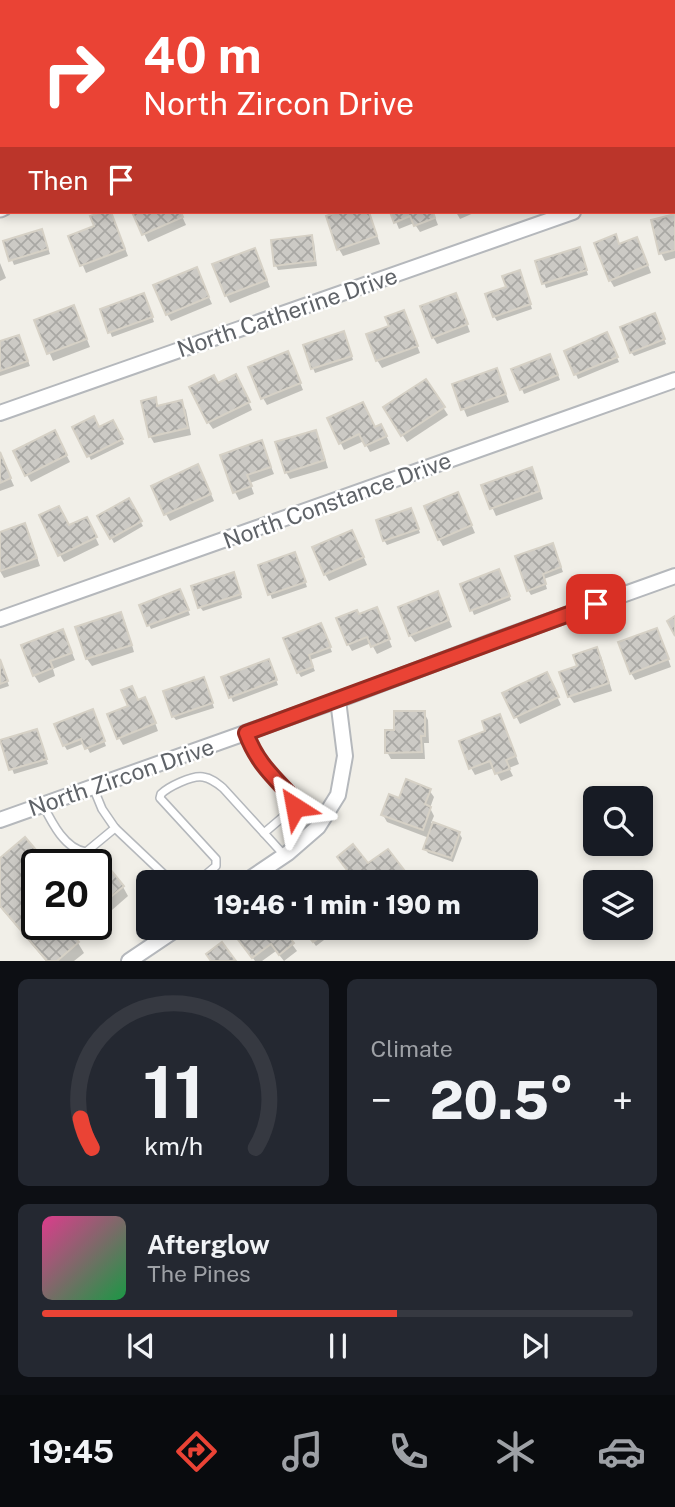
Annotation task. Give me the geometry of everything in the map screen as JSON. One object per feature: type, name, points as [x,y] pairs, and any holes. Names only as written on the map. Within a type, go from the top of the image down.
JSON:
[{"type":"street","name":"North Catherine Drive","points":[[0,413],[567,214]]},
{"type":"street","name":"North Constance Drive","points":[[0,619],[675,380]]},
{"type":"street","name":"North Zircon Drive","points":[[0,820],[675,576]]},
{"type":"street","points":[[262,870],[318,827],[338,795],[345,756],[338,700]]},
{"type":"street","points":[[129,961],[160,940]]},
{"type":"lane","points":[[246,733],[259,761],[297,805],[264,833]]},
{"type":"lane","points":[[211,870],[216,866],[216,859],[162,800],[161,794],[168,788],[198,777],[213,780],[223,788],[284,855]]},
{"type":"lane","points":[[93,787],[102,809],[115,828],[159,870]]},
{"type":"lane","points":[[43,805],[54,827],[83,853],[115,828]]},
{"type":"building","points":[[112,214],[125,249],[80,266],[68,236],[94,226],[90,216]]},
{"type":"building","points":[[133,214],[182,214],[183,217],[142,235]]},
{"type":"building","points":[[370,214],[377,236],[337,250],[326,216]]},
{"type":"building","points":[[391,214],[434,214],[435,218],[414,226],[410,216],[394,223]]},
{"type":"building","points":[[675,214],[675,250],[659,254],[651,220]]},
{"type":"building","points":[[42,229],[48,249],[9,261],[3,241]]},
{"type":"building","points":[[616,234],[619,244],[637,237],[648,265],[609,281],[594,243]]},
{"type":"building","points":[[312,235],[315,261],[274,266],[271,240]]},
{"type":"building","points":[[580,247],[587,270],[542,284],[535,261]]},
{"type":"building","points":[[255,248],[267,280],[225,296],[212,264]]},
{"type":"building","points":[[197,267],[209,297],[166,315],[153,285]]},
{"type":"building","points":[[520,270],[531,304],[493,317],[485,294],[506,287],[502,276]]},
{"type":"building","points":[[144,293],[153,317],[108,333],[100,309]]},
{"type":"building","points":[[456,293],[468,324],[432,338],[420,306]]},
{"type":"building","points":[[74,305],[87,339],[47,354],[34,320]]},
{"type":"building","points":[[404,310],[418,346],[376,361],[366,334],[389,326],[385,317]]},
{"type":"building","points":[[655,313],[665,339],[630,353],[620,327]]},
{"type":"building","points":[[344,331],[352,356],[311,369],[303,345]]},
{"type":"building","points":[[607,332],[618,357],[574,375],[564,351]]},
{"type":"building","points":[[19,335],[28,361],[0,371],[0,341]]},
{"type":"building","points":[[288,351],[301,383],[261,399],[248,367]]},
{"type":"building","points":[[550,354],[558,375],[520,390],[511,369]]},
{"type":"building","points":[[497,368],[506,394],[461,410],[452,384]]},
{"type":"building","points":[[236,374],[250,402],[207,423],[189,387],[214,375],[218,383]]},
{"type":"building","points":[[426,379],[445,407],[401,436],[383,407]]},
{"type":"building","points":[[156,397],[157,406],[182,400],[188,428],[149,437],[141,401]]},
{"type":"building","points":[[363,402],[375,427],[381,424],[387,436],[365,446],[359,434],[339,444],[327,418]]},
{"type":"building","points":[[94,416],[99,427],[113,420],[123,439],[87,457],[72,427]]},
{"type":"building","points":[[55,430],[67,455],[25,476],[13,451]]},
{"type":"building","points":[[316,430],[325,460],[285,473],[275,442]]},
{"type":"building","points":[[262,440],[271,467],[247,475],[252,486],[233,493],[220,455]]},
{"type":"building","points":[[0,452],[11,478],[0,483]]},
{"type":"building","points":[[198,464],[211,494],[164,515],[151,486]]},
{"type":"building","points":[[532,467],[540,491],[490,509],[481,485]]},
{"type":"building","points":[[458,492],[472,525],[438,540],[424,506]]},
{"type":"building","points":[[129,498],[142,521],[110,539],[97,516]]},
{"type":"building","points":[[59,506],[69,525],[87,517],[97,537],[58,556],[39,515]]},
{"type":"building","points":[[411,508],[419,529],[383,541],[376,520]]},
{"type":"building","points":[[25,523],[37,558],[0,571],[0,532]]},
{"type":"building","points":[[352,530],[364,557],[324,575],[312,547]]},
{"type":"building","points":[[553,543],[561,567],[543,574],[546,584],[527,591],[515,556]]},
{"type":"building","points":[[295,552],[306,582],[268,595],[258,565]]},
{"type":"building","points":[[499,569],[510,596],[470,611],[460,584]]},
{"type":"building","points":[[234,572],[241,594],[198,608],[191,586]]},
{"type":"building","points":[[180,589],[189,610],[147,626],[139,605]]},
{"type":"building","points":[[438,591],[449,620],[409,636],[398,607]]},
{"type":"building","points":[[377,607],[390,639],[371,647],[367,637],[347,645],[336,618],[357,610],[359,614]]},
{"type":"building","points":[[121,612],[132,645],[86,659],[75,627]]},
{"type":"building","points":[[675,616],[675,636],[667,621]]},
{"type":"building","points":[[321,623],[331,647],[309,655],[313,667],[297,673],[283,638]]},
{"type":"building","points":[[657,628],[669,659],[630,674],[618,642]]},
{"type":"building","points":[[63,629],[72,653],[50,661],[53,668],[33,676],[21,645]]},
{"type":"building","points":[[597,647],[609,683],[568,697],[559,672],[577,666],[573,655]]},
{"type":"building","points":[[0,659],[8,681],[0,684]]},
{"type":"building","points":[[269,659],[277,680],[229,698],[221,677]]},
{"type":"building","points":[[547,672],[559,697],[514,718],[502,693]]},
{"type":"building","points":[[204,677],[213,703],[172,717],[163,691]]},
{"type":"building","points":[[132,686],[138,700],[145,697],[156,723],[117,739],[107,714],[128,706],[121,690]]},
{"type":"building","points":[[93,709],[105,741],[85,749],[81,739],[63,746],[54,724]]},
{"type":"building","points":[[394,711],[425,711],[425,736],[421,736],[422,752],[385,753],[385,730],[394,730]]},
{"type":"building","points":[[500,714],[516,756],[506,760],[510,769],[495,774],[490,761],[469,769],[459,741],[485,731],[482,721]]},
{"type":"building","points":[[37,729],[47,759],[9,770],[0,740]]},
{"type":"building","points":[[406,779],[431,789],[425,804],[431,807],[423,830],[381,815],[389,794],[399,798]]},
{"type":"building","points":[[433,822],[460,832],[451,858],[423,849]]},
{"type":"building","points":[[25,837],[35,849],[21,849],[21,931],[0,906],[0,858]]},
{"type":"building","points":[[353,844],[368,863],[388,849],[404,870],[347,870],[337,857]]},
{"type":"building","points":[[112,871],[124,886],[112,896]]},
{"type":"building","points":[[29,940],[79,942],[57,961],[47,961]]},
{"type":"building","points":[[238,940],[292,940],[294,943],[279,955],[271,944],[252,958]]},
{"type":"building","points":[[222,942],[236,961],[211,961],[206,954]]},
{"type":"route","points":[[295,807],[297,805],[294,799],[259,761],[246,733],[596,604]]}]
